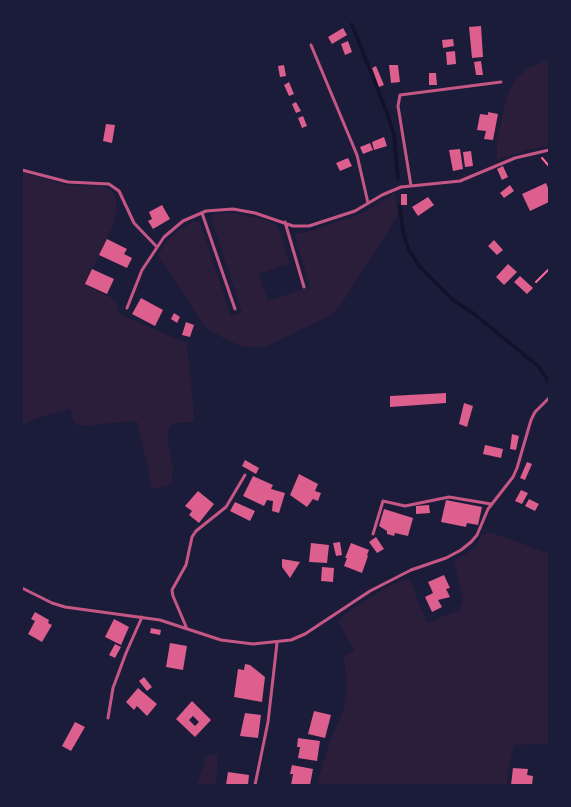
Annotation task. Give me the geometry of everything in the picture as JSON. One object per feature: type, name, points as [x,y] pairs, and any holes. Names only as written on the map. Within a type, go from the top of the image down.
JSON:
[{"type":"lane","points":[[311,45],[357,155],[368,203]]},
{"type":"lane","points":[[411,186],[397,99],[400,95],[501,82]]},
{"type":"lane","points":[[127,308],[142,270],[156,246],[183,221],[202,213],[219,209],[233,209],[256,213],[302,227],[309,226],[355,211],[393,189],[460,181],[509,160],[549,150]]},
{"type":"lane","points":[[22,170],[68,182],[109,184],[119,192],[134,223],[156,246]]},
{"type":"lane","points":[[202,213],[235,309]]},
{"type":"lane","points":[[285,222],[304,287]]},
{"type":"lane","points":[[22,588],[52,603],[76,610],[160,620],[221,640],[253,644],[291,640],[305,634],[370,591],[411,570],[446,558],[461,550],[477,535],[491,504],[513,477],[534,412],[549,398]]},
{"type":"lane","points":[[187,629],[173,596],[172,590],[186,564],[192,537],[196,531],[226,507],[245,475]]},
{"type":"lane","points":[[373,534],[382,501],[405,506],[449,497],[491,504]]},
{"type":"lane","points":[[108,718],[113,688],[126,652],[142,618]]},
{"type":"lane","points":[[255,785],[268,722],[277,642]]},
{"type":"path","points":[[536,282],[549,269]]},
{"type":"shaded area","points":[[545,61],[549,61],[549,146],[527,150],[497,160],[497,141],[506,98],[515,80],[526,69]]},
{"type":"shaded area","points":[[22,172],[66,185],[102,186],[113,192],[117,210],[112,228],[85,284],[114,299],[118,305],[118,313],[174,338],[187,342],[194,417],[192,422],[175,423],[169,428],[168,440],[173,468],[172,482],[166,487],[152,489],[137,421],[79,426],[74,422],[70,409],[37,418],[22,425]]},
{"type":"shaded area","points":[[395,193],[398,215],[339,308],[330,316],[265,347],[245,347],[226,340],[204,326],[158,255],[166,241],[183,227],[194,221],[200,223],[231,316],[242,312],[211,218],[213,214],[228,212],[266,220],[275,224],[280,232],[290,264],[259,274],[268,301],[310,287],[295,233],[304,233],[363,213]]},
{"type":"shaded area","points":[[489,532],[545,552],[549,551],[549,744],[514,745],[510,760],[507,785],[317,785],[330,740],[343,712],[347,689],[344,656],[355,650],[338,622],[348,612],[372,596],[391,585],[409,578],[427,623],[459,610],[463,600],[454,560],[468,553],[476,545],[482,535]]},
{"type":"shaded area","points":[[218,753],[216,785],[197,785],[205,759],[209,755]]},
{"type":"building","points":[[481,26],[483,57],[472,58],[469,27]]},
{"type":"building","points":[[343,28],[347,35],[332,44],[328,37]]},
{"type":"building","points":[[453,39],[454,46],[443,48],[442,40]]},
{"type":"building","points":[[348,41],[352,52],[345,55],[341,44]]},
{"type":"building","points":[[455,51],[456,64],[447,65],[446,52]]},
{"type":"building","points":[[481,61],[483,75],[476,75],[474,62]]},
{"type":"building","points":[[284,65],[286,76],[280,77],[278,66]]},
{"type":"building","points":[[389,65],[398,65],[400,82],[391,83]]},
{"type":"building","points":[[376,66],[384,85],[379,87],[372,68]]},
{"type":"building","points":[[429,73],[436,73],[437,85],[429,85]]},
{"type":"building","points":[[289,82],[294,94],[289,96],[284,85]]},
{"type":"building","points":[[296,102],[301,111],[296,113],[292,104]]},
{"type":"building","points":[[488,112],[498,114],[493,140],[484,139],[486,131],[477,130],[480,114],[488,115]]},
{"type":"building","points":[[303,116],[307,126],[302,128],[298,118]]},
{"type":"building","points":[[106,124],[115,125],[112,143],[103,141]]},
{"type":"building","points":[[384,137],[387,146],[374,150],[372,142]]},
{"type":"building","points":[[370,143],[373,150],[363,154],[360,147]]},
{"type":"building","points":[[460,149],[463,169],[453,171],[449,150]]},
{"type":"building","points":[[471,151],[473,166],[465,167],[463,152]]},
{"type":"building","points":[[348,158],[352,166],[340,171],[336,163]]},
{"type":"building","points":[[503,166],[508,177],[502,180],[497,169]]},
{"type":"building","points":[[546,183],[549,190],[549,202],[530,211],[522,194]]},
{"type":"building","points":[[510,185],[514,191],[504,198],[500,193]]},
{"type":"building","points":[[401,194],[407,194],[407,205],[401,205]]},
{"type":"building","points":[[428,197],[434,205],[418,216],[412,207]]},
{"type":"building","points":[[162,205],[170,219],[153,229],[148,221],[152,219],[149,212]]},
{"type":"building","points":[[107,239],[127,249],[124,254],[132,258],[127,268],[99,255]]},
{"type":"building","points":[[494,240],[503,250],[497,255],[488,246]]},
{"type":"building","points":[[508,264],[517,272],[504,285],[496,277]]},
{"type":"building","points":[[92,269],[114,279],[107,294],[85,284]]},
{"type":"building","points":[[520,276],[533,288],[527,294],[514,282]]},
{"type":"building","points":[[141,298],[163,310],[155,326],[132,314]]},
{"type":"building","points":[[174,313],[180,317],[177,323],[171,319]]},
{"type":"building","points":[[186,322],[194,325],[190,337],[182,335]]},
{"type":"building","points":[[446,393],[446,403],[390,407],[390,396]]},
{"type":"building","points":[[464,403],[473,406],[467,427],[459,424]]},
{"type":"building","points":[[512,434],[519,436],[516,450],[510,449]]},
{"type":"building","points":[[485,445],[503,449],[501,458],[483,454]]},
{"type":"building","points":[[245,460],[259,468],[256,474],[242,466]]},
{"type":"building","points":[[527,462],[532,464],[525,480],[520,478]]},
{"type":"building","points":[[299,474],[318,484],[315,491],[321,493],[318,501],[313,499],[307,507],[290,495]]},
{"type":"building","points":[[253,476],[273,485],[271,489],[285,493],[279,513],[272,511],[273,501],[267,500],[264,506],[243,496]]},
{"type":"building","points":[[521,490],[528,493],[522,504],[515,501]]},
{"type":"building","points":[[198,491],[214,504],[199,523],[189,515],[192,511],[185,506]]},
{"type":"building","points":[[529,499],[539,504],[535,511],[525,506]]},
{"type":"building","points":[[446,500],[482,507],[478,525],[467,523],[466,527],[441,522]]},
{"type":"building","points":[[235,502],[255,511],[250,521],[230,511]]},
{"type":"building","points":[[429,505],[430,513],[416,514],[416,506]]},
{"type":"building","points":[[384,509],[413,518],[408,536],[395,533],[394,536],[387,534],[387,531],[379,526]]},
{"type":"building","points":[[376,537],[384,549],[377,553],[369,542]]},
{"type":"building","points":[[340,542],[342,555],[336,556],[333,543]]},
{"type":"building","points":[[311,543],[329,545],[327,563],[309,562]]},
{"type":"building","points":[[351,543],[369,550],[362,573],[344,566],[347,558],[345,558]]},
{"type":"building","points":[[282,559],[300,562],[290,578],[282,567]]},
{"type":"building","points":[[322,567],[334,568],[333,582],[321,581]]},
{"type":"building","points":[[444,575],[450,588],[446,589],[450,597],[438,600],[442,607],[432,612],[425,597],[433,593],[428,582]]},
{"type":"building","points":[[35,612],[49,620],[48,623],[52,625],[42,642],[28,634],[35,621],[31,619]]},
{"type":"building","points":[[114,619],[129,627],[121,645],[105,637]]},
{"type":"building","points":[[151,628],[161,630],[160,635],[150,633]]},
{"type":"building","points":[[170,643],[187,646],[183,670],[166,667]]},
{"type":"building","points":[[115,644],[121,647],[115,658],[109,655]]},
{"type":"building","points":[[245,664],[250,665],[265,677],[262,702],[234,697],[238,669],[244,670]]},
{"type":"building","points":[[144,677],[152,687],[147,691],[139,681]]},
{"type":"building","points":[[138,688],[157,704],[147,716],[137,706],[134,710],[126,702]]},
{"type":"building","points":[[192,701],[211,720],[195,737],[176,719]],"holes":[[[193,716],[199,722],[195,726],[189,720]]]},
{"type":"building","points":[[314,711],[331,715],[325,738],[308,734]]},
{"type":"building","points":[[245,713],[261,715],[258,738],[240,736]]},
{"type":"building","points":[[75,722],[85,727],[71,751],[62,746]]},
{"type":"building","points":[[298,738],[320,741],[317,761],[298,758],[300,747],[297,747]]},
{"type":"building","points":[[292,765],[313,769],[310,785],[291,785],[293,774],[290,774]]},
{"type":"building","points":[[513,768],[528,769],[527,775],[533,776],[532,785],[511,785]]},
{"type":"building","points":[[228,772],[249,775],[248,785],[226,785]]},
{"type":"waterway","points":[[351,22],[387,113],[394,135],[398,178]]},
{"type":"waterway","points":[[400,206],[403,232],[409,250],[420,267],[453,300],[473,313],[539,367],[549,382]]}]
